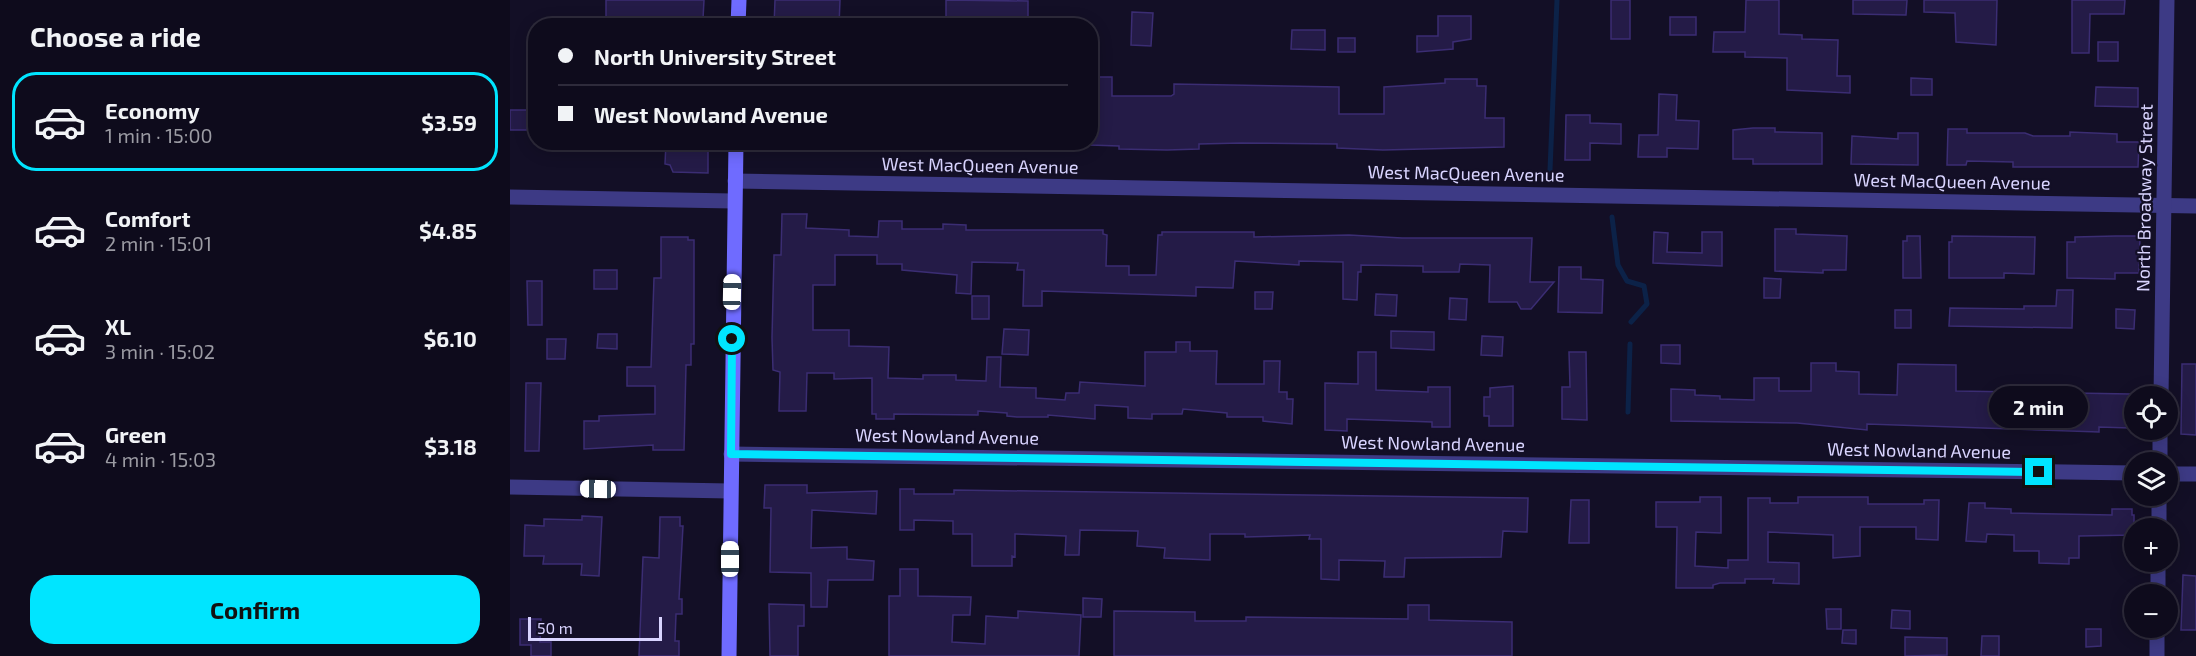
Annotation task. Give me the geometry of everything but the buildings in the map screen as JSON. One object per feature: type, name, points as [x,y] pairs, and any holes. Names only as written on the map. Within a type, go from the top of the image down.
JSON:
[{"type":"main road","points":[[738,18],[739,0]]},
{"type":"main road","points":[[729,656],[733,201],[736,150]]},
{"type":"street","name":"North Broadway Street","points":[[2161,386],[2167,0]]},
{"type":"street","name":"West MacQueen Avenue","points":[[735,181],[2196,206]]},
{"type":"street","points":[[510,197],[733,201]]},
{"type":"street","name":"West Nowland Avenue","points":[[731,454],[2124,473]]},
{"type":"street","points":[[2178,474],[2196,474]]},
{"type":"street","points":[[510,487],[730,491]]},
{"type":"street","points":[[2157,638],[2157,656]]},
{"type":"waterway","points":[[1550,170],[1557,0]]},
{"type":"waterway","points":[[1612,217],[1618,265],[1627,281],[1644,286],[1647,304],[1631,322]]},
{"type":"waterway","points":[[1628,412],[1630,344]]},
{"type":"route","points":[[732,339],[731,454],[2039,472]]}]
